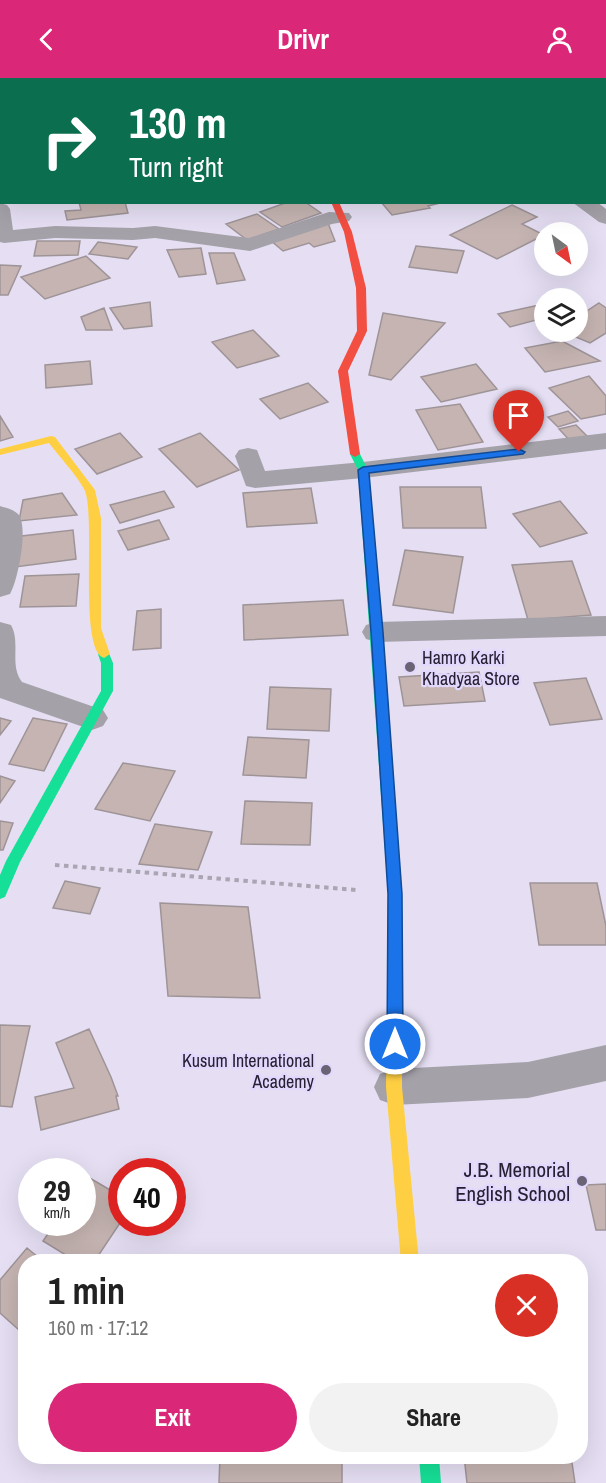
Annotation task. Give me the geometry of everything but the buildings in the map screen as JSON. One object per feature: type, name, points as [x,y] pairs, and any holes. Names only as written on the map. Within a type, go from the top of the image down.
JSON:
[{"type":"street","points":[[585,204],[606,218]]},
{"type":"street","points":[[0,208],[4,237],[55,232],[134,234],[155,232],[250,245],[329,218],[338,210],[356,262],[361,288],[362,331],[343,371],[355,453],[363,470],[377,632],[395,894],[394,1087],[409,1254]]},
{"type":"street","points":[[0,452],[51,439],[90,490],[95,518],[95,628],[107,663],[106,691],[13,861],[0,893]]},
{"type":"street","points":[[248,456],[255,480],[363,470],[606,441]]},
{"type":"street","points":[[0,515],[8,520],[7,556],[0,587]]},
{"type":"street","points":[[377,632],[606,626]]},
{"type":"street","points":[[0,632],[0,675],[11,690],[92,718]]},
{"type":"street","points":[[394,1087],[528,1080],[606,1063]]},
{"type":"street","points":[[430,1464],[431,1483]]},
{"type":"path","points":[[13,861],[395,894]]},
{"type":"traffic: fast","points":[[355,454],[363,470],[395,894],[395,945]]},
{"type":"traffic: fast","points":[[0,893],[13,861],[107,691],[107,663],[104,654]]},
{"type":"traffic: fast","points":[[430,1464],[431,1483]]},
{"type":"traffic: slow","points":[[0,452],[51,439],[90,490],[95,518],[95,628],[104,654]]},
{"type":"traffic: slow","points":[[395,945],[394,1087],[409,1254]]},
{"type":"traffic: jam","points":[[336,204],[348,232],[361,288],[362,331],[343,371],[355,454]]},
{"type":"place","name":"Hamro Karki Khadyaa Store","points":[[410,667]]},
{"type":"place","name":"Kusum International Academy","points":[[326,1070]]},
{"type":"place","name":"J.B. Memorial English School","points":[[582,1181]]},
{"type":"route","points":[[395,1044],[395,894],[363,470],[519,452]]}]
